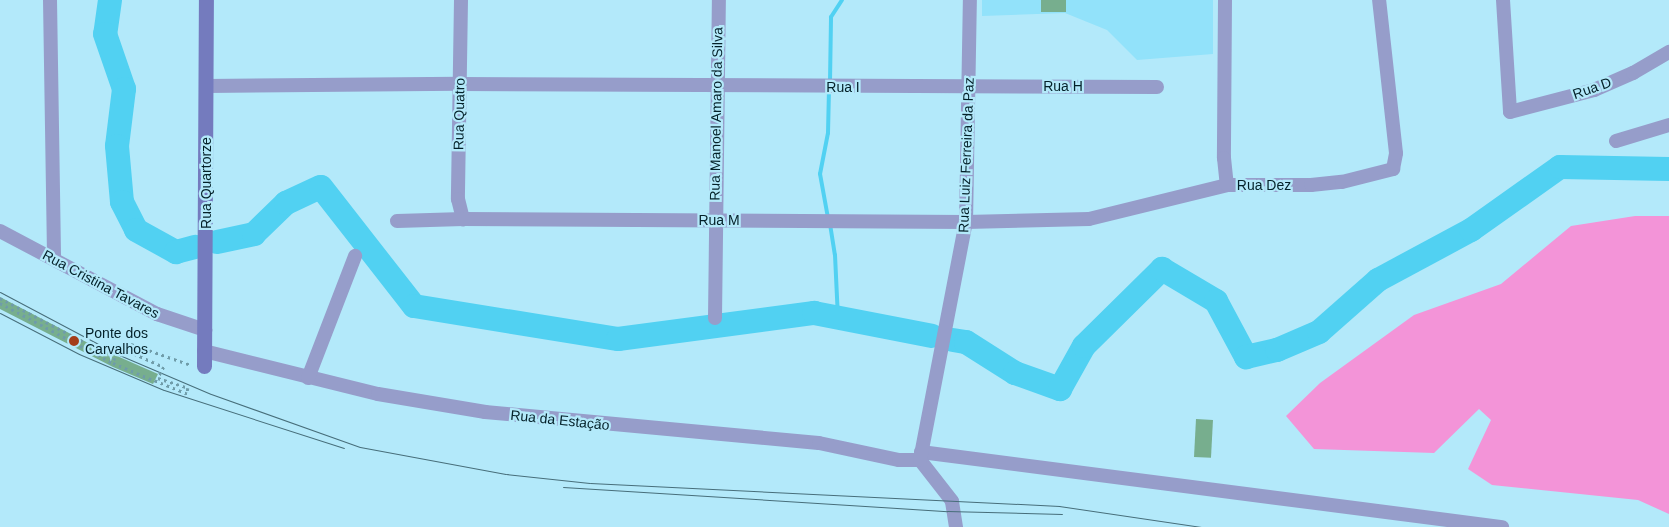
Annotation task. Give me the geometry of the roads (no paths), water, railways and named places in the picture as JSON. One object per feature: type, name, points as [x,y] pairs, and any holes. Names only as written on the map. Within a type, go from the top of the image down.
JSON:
[{"type":"street","points":[[50,0],[54,259]]},
{"type":"street","name":"Rua Quartorze","points":[[204,366],[206,0]]},
{"type":"street","name":"Rua Quatro","points":[[462,0],[458,199],[468,220]]},
{"type":"street","name":"Rua Manoel Amaro da Silva","points":[[715,318],[714,220],[719,0]]},
{"type":"street","name":"Rua Luiz Ferreira da Paz","points":[[921,456],[925,426],[966,222],[970,0]]},
{"type":"street","points":[[1225,0],[1224,158],[1227,186]]},
{"type":"street","name":"Rua Dez","points":[[966,222],[1089,218],[1227,186],[1311,185],[1342,182],[1393,169],[1396,153],[1379,0]]},
{"type":"street","name":"Rua D","points":[[1507,2],[1510,112],[1594,90],[1633,73],[1669,52]]},
{"type":"street","name":"Rua I","points":[[207,86],[460,84],[809,87],[969,86]]},
{"type":"street","name":"Rua H","points":[[969,86],[1157,87]]},
{"type":"street","points":[[1616,141],[1669,125]]},
{"type":"street","name":"Rua M","points":[[397,221],[714,220],[966,222]]},
{"type":"street","name":"Rua Cristina Tavares","points":[[0,231],[157,314],[205,330]]},
{"type":"street","points":[[308,378],[355,256]]},
{"type":"street","name":"Rua da Estação","points":[[204,351],[308,378],[486,412],[819,444],[899,460],[921,456],[1502,527]]},
{"type":"street","points":[[921,456],[952,501],[956,527]]},
{"type":"waterway","points":[[110,0],[105,34],[124,89],[117,146],[122,202],[136,230],[176,252],[195,247]]},
{"type":"waterway","points":[[830,82],[831,17],[842,0]]},
{"type":"waterway","points":[[828,218],[820,174],[828,133],[829,89]]},
{"type":"waterway","points":[[953,340],[966,342],[1015,373],[1060,389],[1084,346],[1162,269],[1216,301],[1246,357],[1277,350],[1319,332],[1378,280],[1471,230],[1560,167],[1669,169]]},
{"type":"waterway","points":[[217,242],[254,234],[286,203],[321,187],[414,306],[618,339],[814,313],[932,336]]},
{"type":"waterway","points":[[830,224],[835,255],[838,318]]},
{"type":"tram line","points":[[0,292],[117,354],[211,394],[360,447],[506,474],[590,483],[1059,506],[1202,527]]},
{"type":"tram line","points":[[0,313],[79,354],[164,390],[344,448]]},
{"type":"tram line","points":[[563,487],[947,511],[1062,514]]},
{"type":"place","name":"Ponte dos Carvalhos","points":[[74,341]]}]
